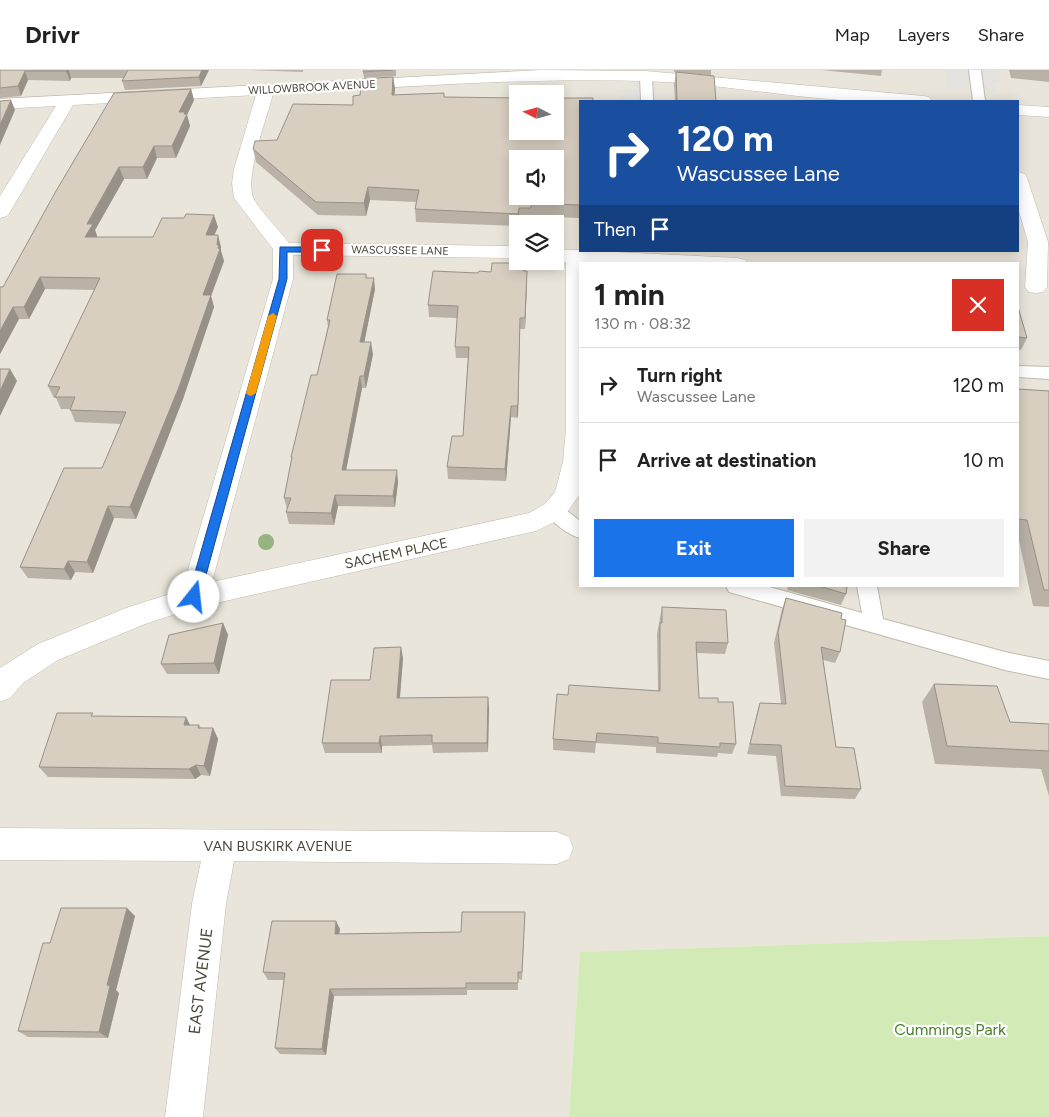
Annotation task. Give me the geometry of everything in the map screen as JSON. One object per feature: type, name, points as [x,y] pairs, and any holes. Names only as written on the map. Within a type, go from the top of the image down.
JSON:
[{"type":"street","name":"WILLOWBROOK AVENUE","points":[[0,104],[266,90],[431,75],[646,76],[912,100]]},
{"type":"street","points":[[194,597],[283,279],[283,249],[244,198],[241,183],[243,169],[266,90]]},
{"type":"street","points":[[0,212],[68,100]]},
{"type":"street","points":[[1019,110],[1049,112]]},
{"type":"street","points":[[1019,181],[1038,242],[1034,288]]},
{"type":"street","name":"WASCUSSEE LANE","points":[[283,249],[509,252]]},
{"type":"street","points":[[566,256],[695,262]]},
{"type":"street","name":"SACHEM PLACE","points":[[0,689],[13,674],[48,652],[136,616],[194,597],[536,521],[554,511],[567,495],[575,462],[578,429],[566,256]]},
{"type":"street","name":"VAN BUSKIRK AVENUE","points":[[0,844],[556,848]]},
{"type":"street","name":"EAST AVENUE","points":[[184,1117],[209,904],[221,846]]},
{"type":"lane","points":[[975,70],[979,100]]},
{"type":"lane","points":[[646,76],[647,100]]},
{"type":"lane","points":[[1019,372],[1049,373]]},
{"type":"lane","points":[[554,511],[579,530]]},
{"type":"lane","points":[[740,587],[1005,661],[1049,670]]},
{"type":"lane","points":[[868,587],[874,625]]},
{"type":"shaded area","points":[[0,70],[1049,70],[1049,936],[580,952],[569,1117],[0,1117]]},
{"type":"shaded area","points":[[947,70],[998,70],[1001,82],[994,83],[996,92],[947,87]]},
{"type":"shaded area","points":[[636,82],[656,83],[657,100],[621,100],[621,90],[635,90]]},
{"type":"green space","name":"Cummings Park","points":[[1049,936],[1049,1117],[569,1117],[580,952]]},
{"type":"building","points":[[0,70],[67,70],[25,71],[18,86],[0,88]]},
{"type":"building","points":[[128,70],[202,70],[199,77],[122,81]]},
{"type":"building","points":[[364,70],[393,70],[363,72]]},
{"type":"building","points":[[676,72],[714,76],[716,100],[677,100]]},
{"type":"building","points":[[393,77],[392,95],[444,93],[444,97],[509,98],[509,140],[564,140],[564,98],[593,98],[593,100],[579,100],[579,205],[564,204],[564,150],[509,150],[509,205],[531,205],[531,208],[519,208],[518,214],[415,209],[419,190],[368,187],[364,203],[316,202],[253,149],[255,141],[277,140],[293,104],[353,105],[353,96],[360,95],[362,79]]},
{"type":"building","points":[[191,89],[179,112],[187,114],[172,146],[154,146],[143,167],[119,167],[87,224],[93,224],[85,237],[153,237],[162,218],[184,218],[186,214],[214,215],[206,235],[218,235],[217,245],[219,245],[218,248],[220,249],[203,295],[211,295],[179,387],[130,507],[108,506],[87,562],[68,561],[64,569],[20,567],[64,468],[102,468],[126,412],[70,410],[75,397],[55,397],[60,387],[48,386],[100,278],[40,277],[24,307],[13,307],[0,331],[0,287],[3,287],[56,191],[114,93]]},
{"type":"building","points":[[11,100],[0,125],[0,101]]},
{"type":"building","points":[[492,263],[509,263],[509,270],[527,271],[525,318],[520,318],[518,404],[517,406],[511,406],[505,469],[447,467],[452,436],[463,436],[469,347],[455,347],[458,306],[428,305],[433,271],[491,272]]},
{"type":"building","points":[[337,274],[366,274],[366,278],[374,278],[360,342],[371,342],[364,376],[360,376],[342,470],[397,470],[393,496],[335,495],[331,513],[286,512],[291,498],[284,498],[291,457],[311,375],[317,375],[330,320],[327,320]]},
{"type":"building","points":[[1019,310],[1027,338],[1019,337]]},
{"type":"building","points":[[0,369],[10,369],[0,391]]},
{"type":"building","points":[[1019,389],[1049,391],[1049,590],[1044,590],[1027,520],[1019,519]]},
{"type":"building","points":[[822,587],[847,587],[846,594]]},
{"type":"building","points":[[786,598],[842,613],[841,619],[846,620],[840,652],[821,647],[836,747],[854,748],[861,789],[785,786],[781,745],[750,744],[760,703],[786,704],[778,632]]},
{"type":"building","points":[[662,607],[726,610],[728,643],[696,642],[699,698],[718,698],[718,702],[733,702],[736,744],[720,743],[720,747],[658,743],[658,737],[597,733],[596,742],[553,739],[557,694],[568,695],[569,685],[660,691],[660,623],[662,623]]},
{"type":"building","points":[[223,623],[214,663],[161,664],[169,635]]},
{"type":"building","points":[[401,647],[397,698],[488,697],[487,743],[432,743],[432,735],[380,736],[379,743],[322,743],[331,680],[370,680],[374,648]]},
{"type":"building","points":[[934,684],[997,686],[1010,722],[1049,724],[1049,751],[947,746]]},
{"type":"building","points":[[57,713],[93,713],[91,716],[186,717],[184,725],[199,725],[198,728],[213,728],[204,766],[196,765],[189,769],[39,767]]},
{"type":"building","points":[[61,908],[127,908],[107,985],[110,986],[99,1032],[18,1031],[43,943],[50,943]]},
{"type":"building","points":[[462,912],[525,912],[522,972],[518,972],[518,983],[466,983],[466,988],[330,989],[322,1049],[275,1048],[285,973],[263,972],[272,921],[336,921],[335,934],[461,932]]},
{"type":"slow traffic","points":[[251,393],[273,316]]},
{"type":"route","points":[[194,597],[283,279],[283,249],[322,250]]}]
